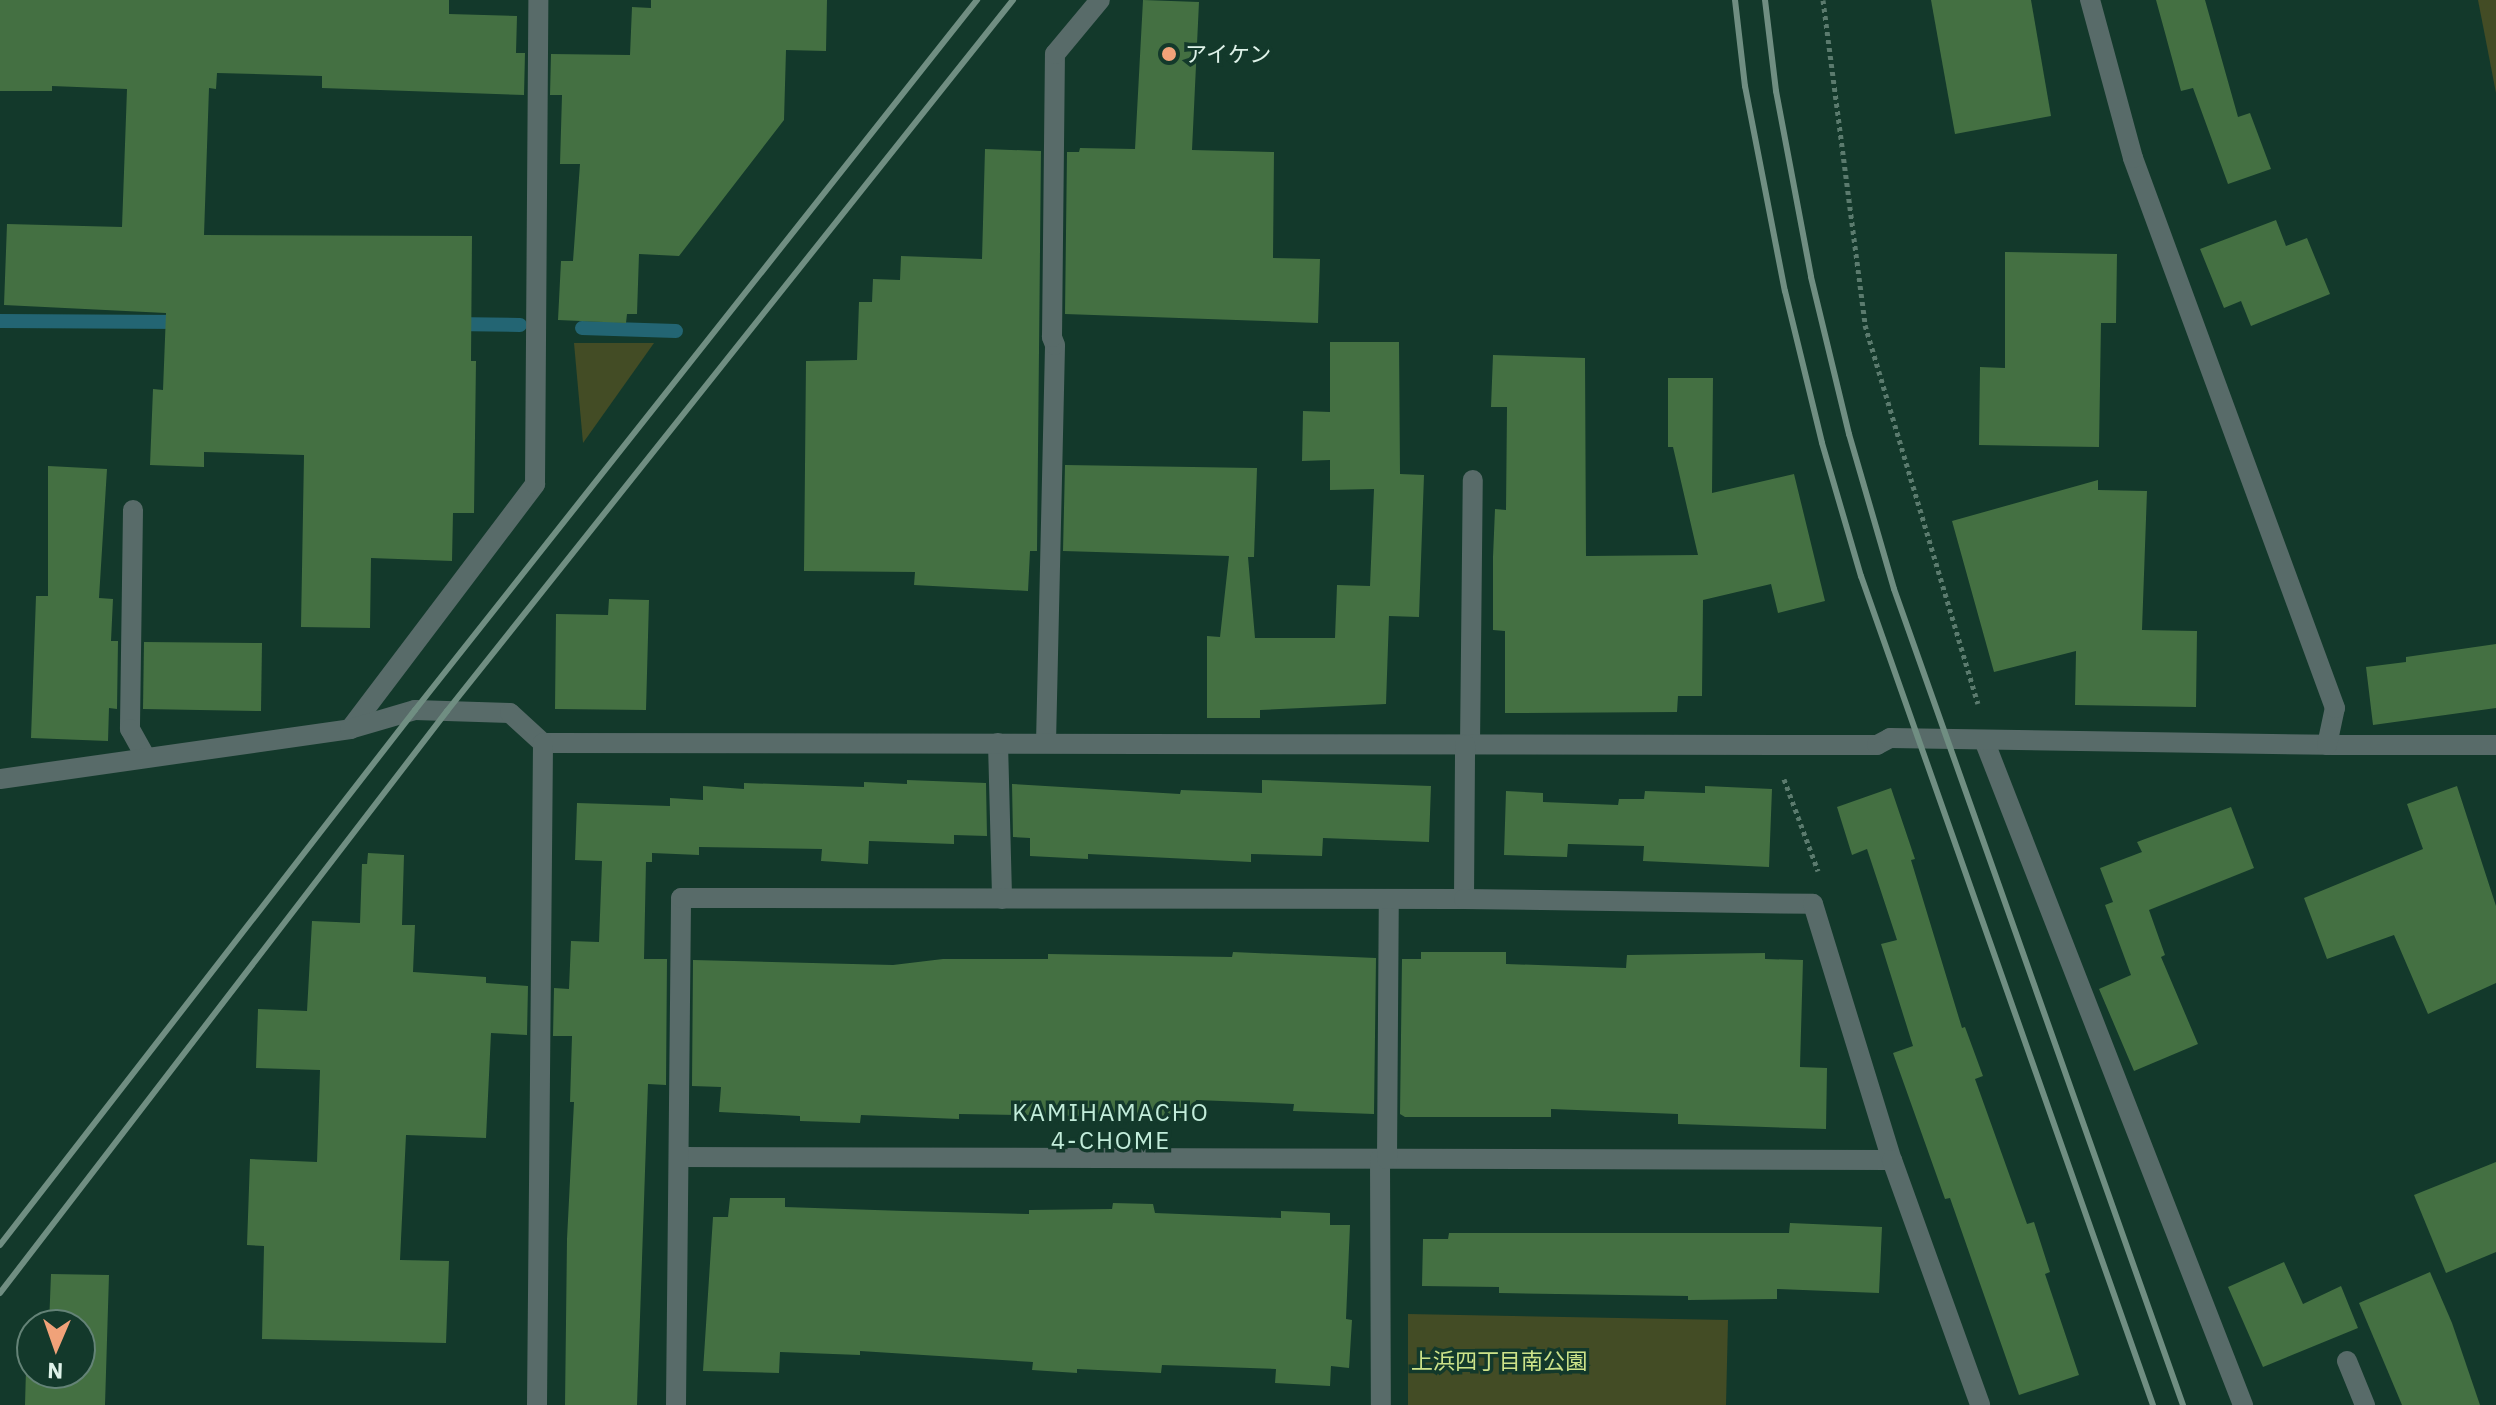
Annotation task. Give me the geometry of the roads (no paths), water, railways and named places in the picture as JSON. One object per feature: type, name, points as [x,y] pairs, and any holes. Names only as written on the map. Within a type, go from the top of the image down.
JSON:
[{"type":"street","points":[[350,729],[535,484],[538,0]]},
{"type":"street","points":[[1046,743],[1055,345],[1052,337],[1055,54],[1100,0]]},
{"type":"street","points":[[2090,0],[2133,158],[2335,708],[2327,745]]},
{"type":"street","points":[[1464,899],[1473,480]]},
{"type":"street","points":[[133,510],[130,729],[146,758]]},
{"type":"street","points":[[0,779],[350,729],[415,710],[510,713],[543,743],[1877,745],[1890,738],[2496,745]]},
{"type":"street","points":[[1984,740],[2243,1405]]},
{"type":"street","points":[[537,1405],[543,743]]},
{"type":"street","points":[[998,743],[1002,899]]},
{"type":"street","points":[[676,1405],[681,898],[1464,899],[1813,904],[1892,1160],[1980,1405]]},
{"type":"street","points":[[1381,1405],[1389,899]]},
{"type":"street","points":[[679,1157],[1892,1160]]},
{"type":"street","points":[[2347,1361],[2365,1405]]},
{"type":"waterway","points":[[0,321],[184,322]]},
{"type":"waterway","points":[[452,324],[520,325]]},
{"type":"waterway","points":[[582,328],[676,331]]},
{"type":"railway","points":[[0,1245],[415,710],[977,0]]},
{"type":"railway","points":[[0,1293],[447,711],[1013,0]]},
{"type":"railway","points":[[1735,0],[1745,86],[1785,291],[1822,443],[1861,576],[2153,1405]]},
{"type":"railway","points":[[1765,0],[1776,91],[1811,277],[1849,434],[1894,589],[2183,1405]]},
{"type":"place","name":"アイケン","points":[[1169,54]]},
{"type":"district","name":"KAMIHAMACHO 4-CHOME","points":[[1111,1127]]},
{"type":"park label","name":"上浜四丁目南公園","points":[[1499,1361]]}]
